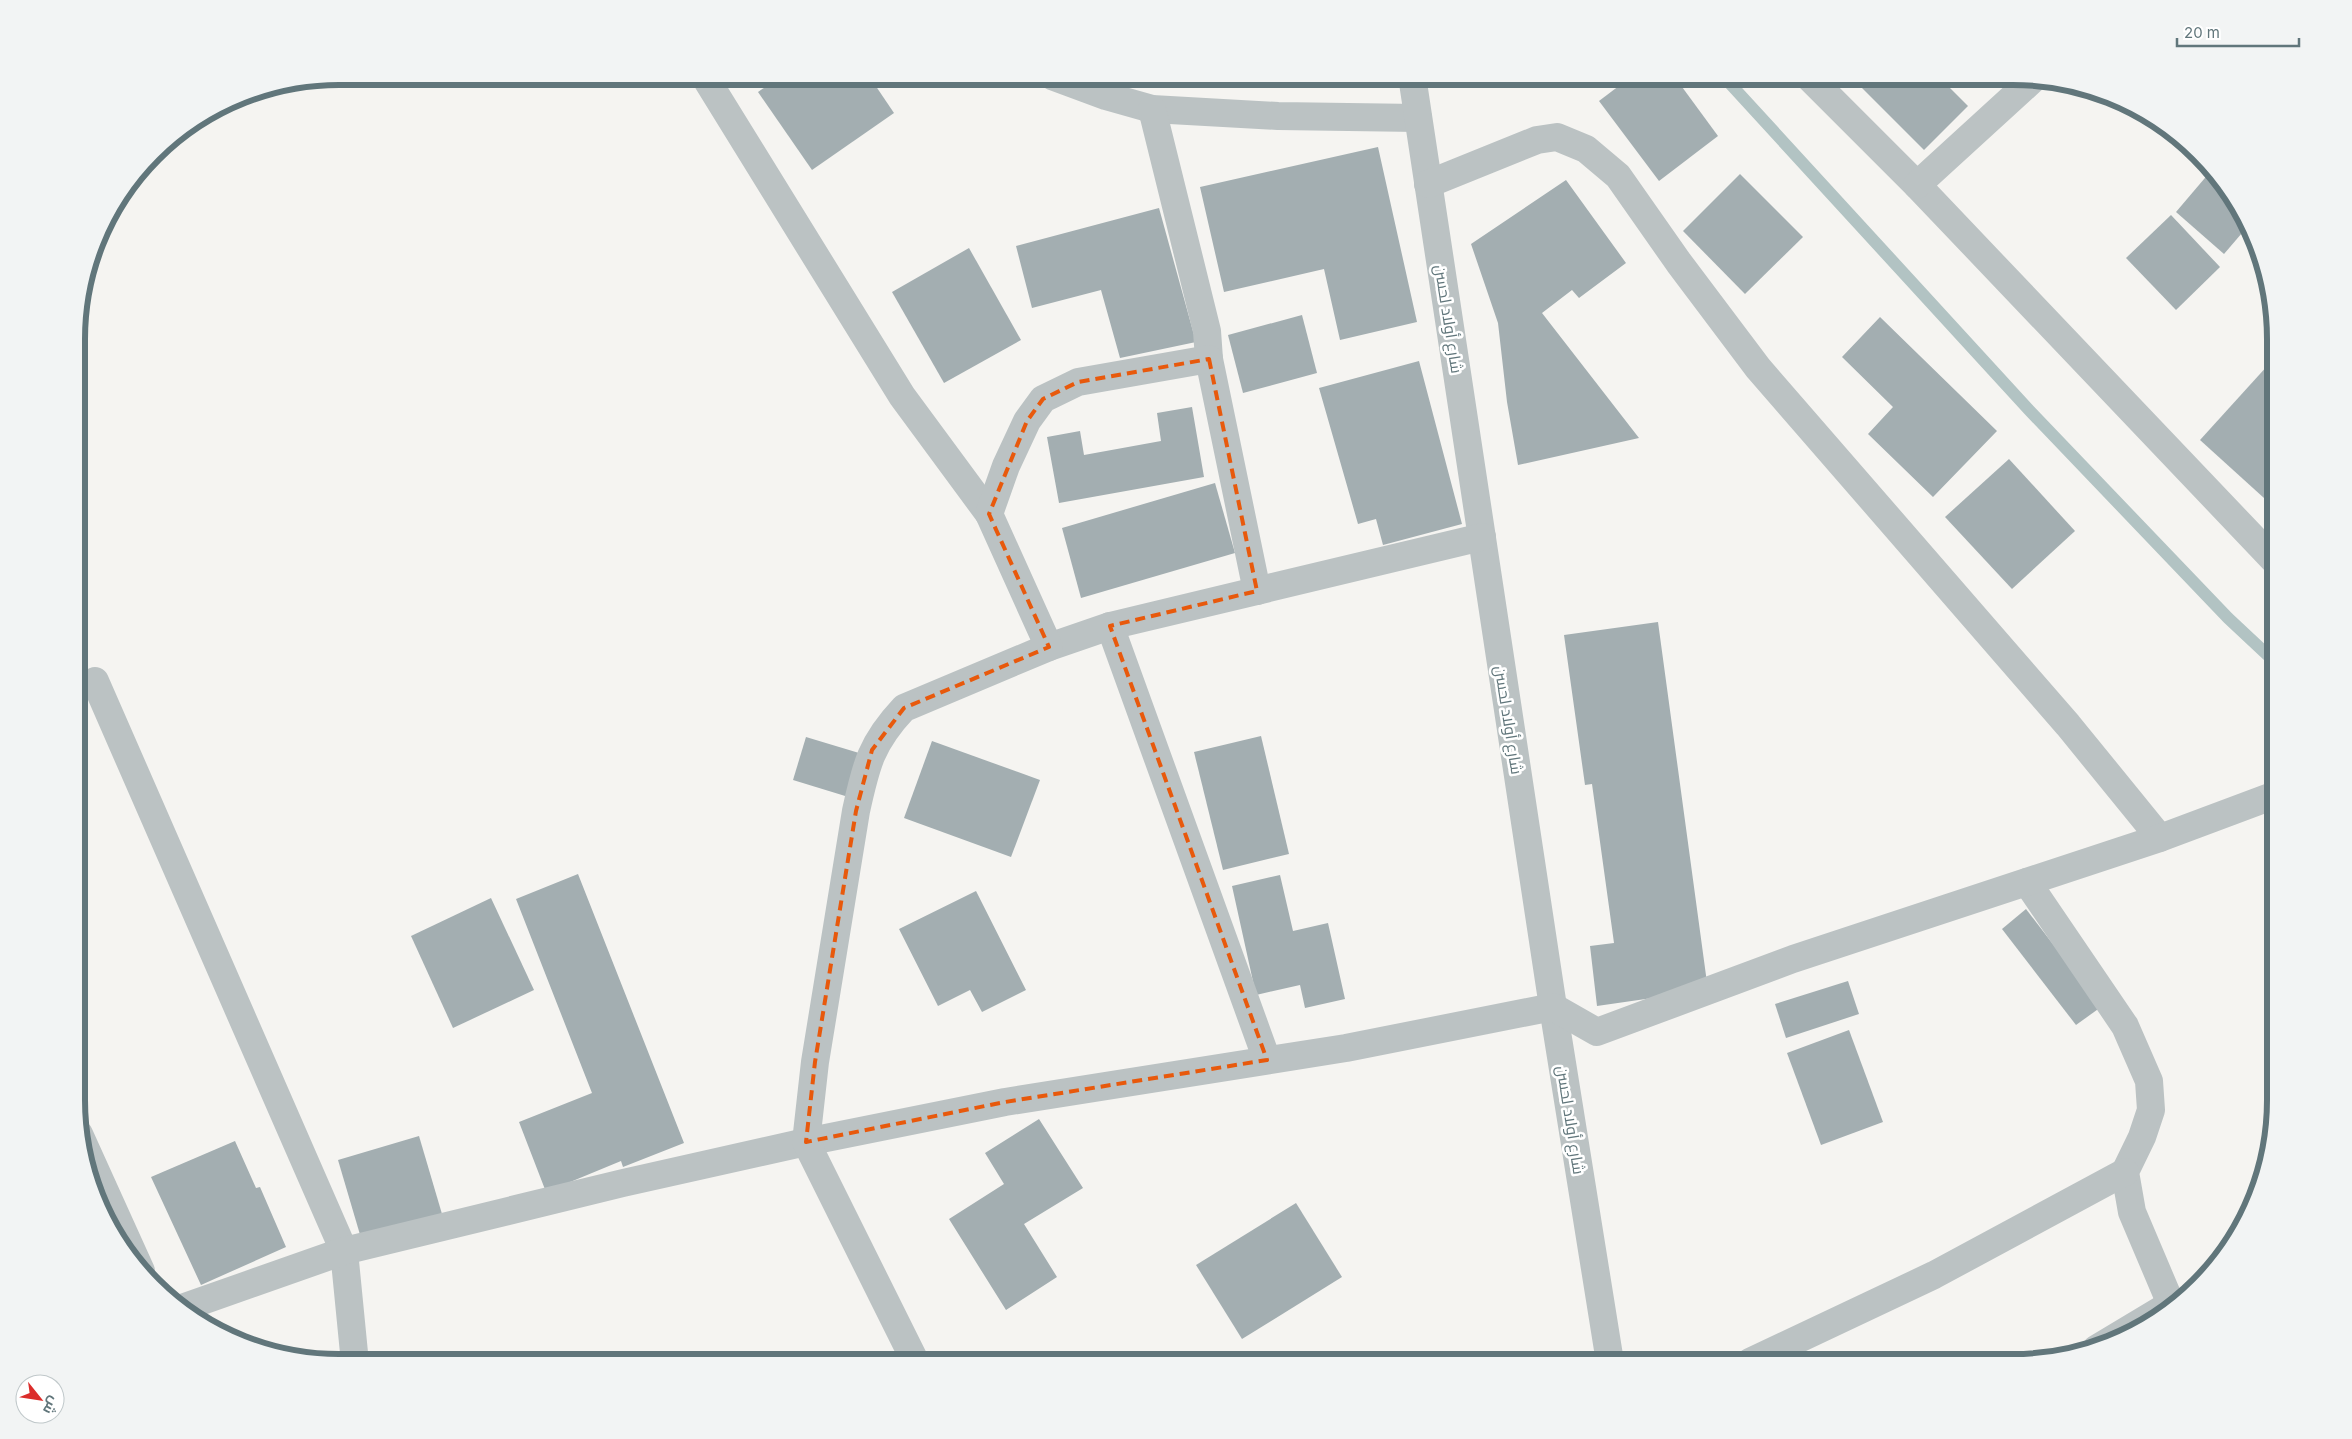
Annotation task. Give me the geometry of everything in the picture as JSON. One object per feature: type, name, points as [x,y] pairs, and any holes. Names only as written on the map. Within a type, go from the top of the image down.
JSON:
[{"type":"street","points":[[710,85],[902,396],[988,514],[1049,646]]},
{"type":"street","points":[[1076,85],[1106,96],[1152,109],[1278,116],[1418,118]]},
{"type":"street","name":"شارع أولاد لحسن","points":[[1413,85],[1553,1007],[1609,1354]]},
{"type":"street","points":[[1817,85],[1917,185],[2267,552]]},
{"type":"street","points":[[1917,185],[2026,86]]},
{"type":"street","points":[[1152,109],[1207,331],[1209,359],[1257,591]]},
{"type":"street","points":[[1428,184],[1537,140],[1557,137],[1586,149],[1618,176],[1679,263],[1758,368],[2062,717],[2160,838]]},
{"type":"street","points":[[988,514],[1006,466],[1027,421],[1043,399],[1078,382],[1209,359]]},
{"type":"street","points":[[912,1354],[806,1142],[815,1062],[856,811],[864,774],[872,750],[892,721],[904,708],[1049,646],[1110,626],[1482,537]]},
{"type":"street","points":[[1110,626],[1267,1060]]},
{"type":"street","points":[[95,681],[344,1251],[354,1354]]},
{"type":"street","points":[[189,1305],[344,1251],[623,1183],[806,1142],[1004,1102],[1346,1048],[1553,1007],[1597,1032],[1792,959],[2160,838],[2267,798]]},
{"type":"street","points":[[1767,1354],[1934,1275],[2125,1172],[2142,1137],[2151,1110],[2149,1081],[2126,1026],[2027,882]]},
{"type":"street","points":[[96,1172],[125,1237]]},
{"type":"street","points":[[2125,1172],[2132,1212],[2172,1299]]},
{"type":"highlighted area","points":[[1209,359],[1257,591],[1110,626],[1267,1060],[1005,1102],[806,1142],[815,1062],[856,811],[872,750],[904,708],[1049,647],[989,514],[1027,421],[1043,399],[1078,382]]},
{"type":"building","points":[[768,85],[875,85],[894,113],[812,170],[758,92]]},
{"type":"building","points":[[1620,85],[1681,85],[1718,136],[1659,181],[1599,101]]},
{"type":"building","points":[[1859,85],[1947,85],[1968,106],[1924,150]]},
{"type":"building","points":[[1378,147],[1417,322],[1340,340],[1324,269],[1224,292],[1200,187]]},
{"type":"building","points":[[1740,174],[1803,237],[1745,294],[1683,231]]},
{"type":"building","points":[[2207,175],[2233,212],[2243,232],[2224,254],[2176,212]]},
{"type":"building","points":[[1566,180],[1626,263],[1579,298],[1572,290],[1542,313],[1639,438],[1518,465],[1507,402],[1498,323],[1471,244]]},
{"type":"building","points":[[1159,208],[1196,342],[1120,358],[1101,290],[1032,308],[1016,246]]},
{"type":"building","points":[[2171,215],[2220,267],[2176,310],[2126,258]]},
{"type":"building","points":[[969,248],[1021,340],[944,383],[892,292]]},
{"type":"building","points":[[1302,315],[1317,373],[1243,393],[1228,335]]},
{"type":"building","points":[[1880,317],[1997,431],[1933,497],[1868,434],[1893,407],[1842,357]]},
{"type":"building","points":[[1419,361],[1462,524],[1383,545],[1376,519],[1358,524],[1319,388]]},
{"type":"building","points":[[2267,366],[2267,501],[2200,440]]},
{"type":"building","points":[[1192,407],[1204,477],[1059,503],[1047,437],[1080,431],[1084,455],[1161,441],[1157,413]]},
{"type":"building","points":[[2009,459],[2075,531],[2012,589],[1945,517]]},
{"type":"building","points":[[1215,483],[1235,553],[1081,598],[1062,528]]},
{"type":"building","points":[[1658,622],[1708,990],[1597,1006],[1590,946],[1614,943],[1592,784],[1585,785],[1564,635]]},
{"type":"building","points":[[1261,736],[1289,854],[1223,870],[1194,752]]},
{"type":"building","points":[[806,737],[869,756],[855,799],[793,780]]},
{"type":"building","points":[[932,741],[1040,780],[1011,857],[904,818]]},
{"type":"building","points":[[578,874],[684,1143],[623,1167],[621,1161],[546,1192],[519,1122],[592,1093],[516,899]]},
{"type":"building","points":[[1280,875],[1293,931],[1328,923],[1345,999],[1305,1008],[1300,985],[1256,995],[1232,886]]},
{"type":"building","points":[[976,891],[1026,990],[982,1012],[970,990],[938,1006],[899,929]]},
{"type":"building","points":[[491,898],[534,990],[453,1028],[411,936]]},
{"type":"building","points":[[2026,909],[2101,1007],[2076,1025],[2002,929]]},
{"type":"building","points":[[1848,981],[1859,1014],[1786,1038],[1775,1004]]},
{"type":"building","points":[[1849,1030],[1883,1122],[1821,1145],[1787,1053]]},
{"type":"building","points":[[1039,1119],[1083,1188],[1024,1224],[1057,1277],[1006,1310],[949,1219],[1004,1184],[985,1153]]},
{"type":"building","points":[[419,1136],[442,1214],[361,1238],[338,1160]]},
{"type":"building","points":[[235,1141],[256,1188],[260,1187],[286,1247],[201,1285],[151,1177]]},
{"type":"building","points":[[1296,1203],[1342,1277],[1242,1339],[1196,1265]]},
{"type":"waterway","points":[[1731,85],[2029,410],[2228,618],[2267,655]]}]
